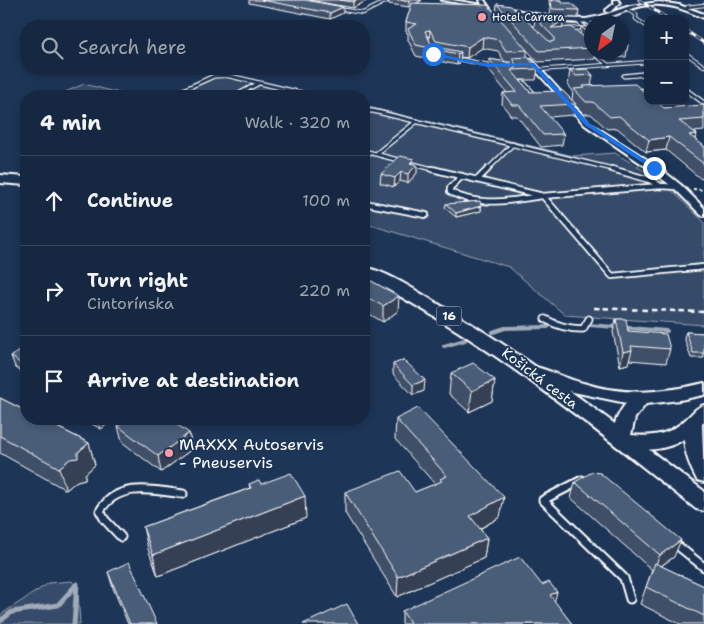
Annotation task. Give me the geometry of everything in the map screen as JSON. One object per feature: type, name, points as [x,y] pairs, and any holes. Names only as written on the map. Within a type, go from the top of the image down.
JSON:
[{"type":"main road","points":[[0,179],[20,181]]},
{"type":"main road","name":"Košická cesta","points":[[370,274],[472,329],[530,369],[704,503]]},
{"type":"street","points":[[443,0],[488,9],[577,22],[584,21]]},
{"type":"street","points":[[482,0],[495,20]]},
{"type":"street","points":[[613,14],[606,10],[617,5],[615,0]]},
{"type":"street","points":[[676,4],[682,0]]},
{"type":"street","points":[[609,15],[645,4],[676,4],[687,7],[704,16]]},
{"type":"street","points":[[526,57],[538,70],[556,96],[587,124],[654,168],[678,187],[704,213]]},
{"type":"street","points":[[530,369],[570,387],[596,394],[640,400],[704,389]]},
{"type":"street","points":[[640,400],[628,411],[622,425],[622,441],[651,444],[676,438],[700,418]]},
{"type":"street","points":[[700,418],[694,452],[704,475]]},
{"type":"lane","points":[[336,8],[363,13],[389,0]]},
{"type":"lane","points":[[687,7],[704,6]]},
{"type":"lane","points":[[472,10],[488,9]]},
{"type":"lane","points":[[625,9],[636,14],[636,19],[644,24]]},
{"type":"lane","points":[[522,21],[530,15]]},
{"type":"lane","points":[[577,22],[584,27]]},
{"type":"lane","points":[[564,29],[584,28]]},
{"type":"lane","points":[[689,56],[704,66]]},
{"type":"lane","points":[[451,58],[488,66],[496,65]]},
{"type":"lane","points":[[602,60],[608,65]]},
{"type":"lane","points":[[538,70],[644,62]]},
{"type":"lane","points":[[523,64],[532,64]]},
{"type":"lane","points":[[624,76],[644,74]]},
{"type":"lane","points":[[183,90],[214,76],[226,75],[284,90]]},
{"type":"lane","points":[[523,82],[538,97],[545,97]]},
{"type":"lane","points":[[246,90],[259,83]]},
{"type":"lane","points":[[633,91],[644,90]]},
{"type":"lane","points":[[689,92],[704,103]]},
{"type":"lane","points":[[556,96],[570,95]]},
{"type":"lane","points":[[370,111],[621,170],[650,180],[660,186]]},
{"type":"lane","points":[[376,154],[417,121]]},
{"type":"lane","points":[[477,180],[513,144]]},
{"type":"lane","points":[[370,152],[542,196],[612,276],[704,267]]},
{"type":"lane","points":[[462,176],[450,188],[450,192],[473,202],[660,186],[678,187]]},
{"type":"lane","points":[[370,205],[426,215]]},
{"type":"lane","points":[[545,319],[563,328],[573,330],[583,329],[589,319]]},
{"type":"lane","points":[[588,479],[575,482],[543,500],[624,578],[630,599]]},
{"type":"lane","points":[[121,537],[105,520],[100,510],[103,502],[112,495],[126,490],[148,490],[183,494]]},
{"type":"lane","points":[[666,536],[704,567]]},
{"type":"path","points":[[594,308],[704,312]]},
{"type":"shaded area","points":[[212,75],[231,75],[295,90],[180,90]]},
{"type":"shaded area","points":[[84,84],[108,90],[70,90]]},
{"type":"shaded area","points":[[370,107],[573,156],[615,153],[664,183],[704,222],[704,325],[565,315],[509,267],[370,225]]},
{"type":"shaded area","points":[[72,581],[78,591],[80,624],[0,624],[0,615],[49,583]]},
{"type":"building","points":[[261,0],[305,0],[343,7],[330,13]]},
{"type":"building","points":[[340,0],[357,0],[353,2]]},
{"type":"building","points":[[551,0],[562,0],[562,3],[571,3],[579,10],[552,9]]},
{"type":"building","points":[[412,3],[488,5],[527,50],[506,51],[499,40],[483,37],[468,47],[436,41],[430,30],[425,31],[432,46],[461,52],[458,54],[416,45],[408,29],[417,24],[406,22]]},
{"type":"building","points":[[497,4],[511,6],[550,42],[554,41],[554,37],[535,18],[550,19],[554,24],[553,19],[564,20],[551,28],[571,27],[584,37],[584,48],[539,51]]},
{"type":"building","points":[[528,57],[538,69],[511,70],[530,92],[563,91],[576,104],[540,106],[564,134],[543,135],[519,105],[512,105],[503,93],[517,92],[489,59],[507,62],[514,69],[516,65],[512,58]]},
{"type":"building","points":[[587,69],[593,75],[576,76],[570,70]]},
{"type":"building","points":[[635,84],[644,92],[644,105],[661,105],[664,108],[703,105],[704,119],[679,121],[697,134],[689,135],[704,146],[704,164],[669,137],[649,140],[619,116],[610,117],[593,102],[586,102],[574,89],[585,88],[583,86]]},
{"type":"building","points":[[400,156],[414,159],[410,163],[417,165],[408,174],[401,172],[395,178],[381,174]]},
{"type":"building","points":[[480,201],[481,206],[456,213],[446,204]]},
{"type":"building","points":[[370,280],[399,296],[383,306],[370,299]]},
{"type":"building","points":[[616,319],[626,319],[628,331],[666,334],[670,349],[631,346],[632,350],[623,352]]},
{"type":"building","points":[[686,332],[704,333],[704,353],[693,353]]},
{"type":"building","points":[[20,351],[20,363],[11,356]]},
{"type":"building","points":[[404,360],[425,380],[413,385],[393,364]]},
{"type":"building","points":[[473,363],[495,380],[472,391],[451,373]]},
{"type":"building","points":[[0,398],[20,408],[20,425],[53,425],[89,443],[78,452],[78,458],[70,459],[59,468],[0,436]]},
{"type":"building","points":[[418,408],[504,497],[470,516],[487,538],[398,577],[345,492],[400,471],[415,492],[442,481],[440,479],[447,476],[396,419]]},
{"type":"building","points":[[178,425],[189,433],[158,456],[118,426]]},
{"type":"building","points":[[592,472],[600,473],[681,540],[660,555],[575,482]]},
{"type":"building","points":[[291,473],[305,496],[153,555],[143,527],[251,488],[249,484],[259,480],[261,484]]},
{"type":"building","points":[[520,557],[542,585],[549,582],[557,592],[550,595],[572,624],[411,624],[402,611]]},
{"type":"building","points":[[129,562],[157,624],[130,624],[108,572]]},
{"type":"building","points":[[655,563],[704,586],[704,616],[646,587]]},
{"type":"building","points":[[347,604],[358,624],[303,624]]},
{"type":"waterway","points":[[589,325],[667,331]]},
{"type":"waterway","points":[[493,332],[505,328],[548,327]]},
{"type":"waterway","points":[[444,346],[465,340]]},
{"type":"waterway","points":[[0,621],[12,612],[58,605],[77,584],[74,624]]},
{"type":"railway","points":[[639,0],[662,15]]},
{"type":"railway","points":[[689,33],[704,43]]},
{"type":"place","name":"Hotel Carrera","points":[[482,17]]},
{"type":"place","name":"MAXXX Autoservis - Pneuservis","points":[[169,453]]},
{"type":"route","points":[[433,54],[488,66],[532,64],[587,124],[604,137],[654,168]]}]
